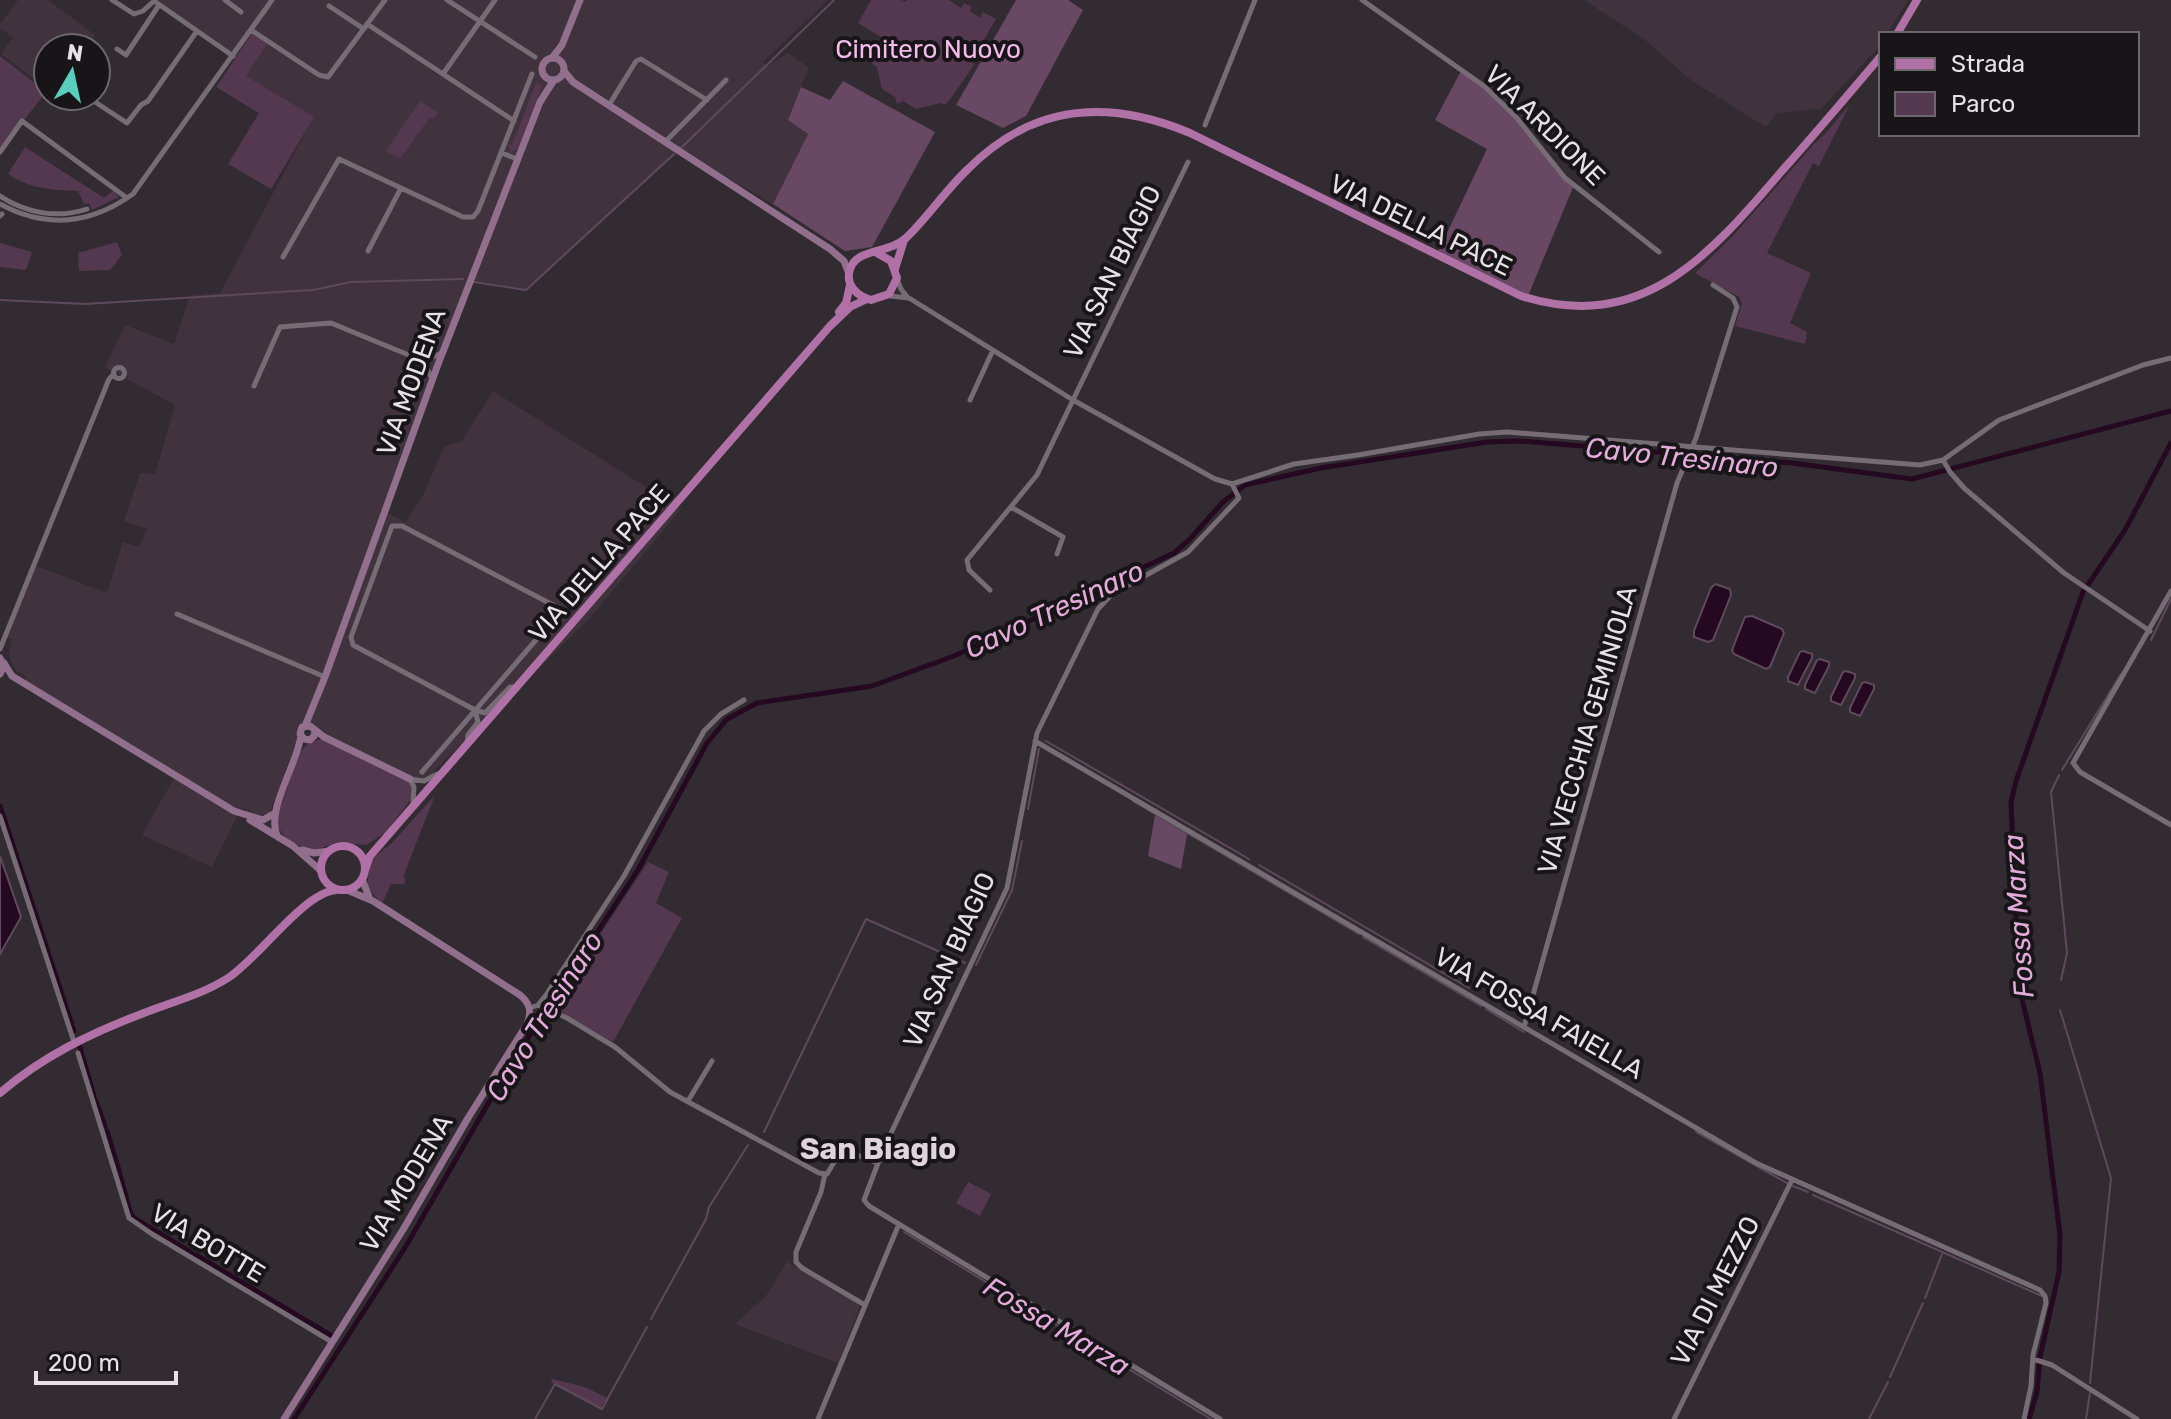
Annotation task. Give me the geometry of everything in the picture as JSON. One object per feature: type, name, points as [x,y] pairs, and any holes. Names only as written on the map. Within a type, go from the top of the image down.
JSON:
[{"type":"main road","points":[[1898,32],[1917,0]]},
{"type":"main road","name":"VIA DELLA PACE","points":[[877,253],[904,240],[965,171],[1004,139],[1033,124],[1064,114],[1115,111],[1147,117],[1190,133],[1521,296],[1561,306],[1612,304],[1665,284],[1689,269],[1717,244],[1879,58]]},
{"type":"main road","name":"VIA DELLA PACE","points":[[896,273],[904,240]]},
{"type":"main road","points":[[877,253],[888,258],[896,273],[893,289],[885,297],[867,299],[856,293],[850,279],[858,258],[877,253]]},
{"type":"main road","name":"VIA DELLA PACE","points":[[830,326],[846,303],[850,279]]},
{"type":"main road","name":"VIA DELLA PACE","points":[[347,890],[358,885],[370,856],[830,326],[850,307],[867,299]]},
{"type":"main road","name":"VIA DELLA PACE","points":[[329,851],[339,847],[369,848],[398,826]]},
{"type":"main road","points":[[351,848],[361,857],[363,875]]},
{"type":"main road","points":[[297,914],[316,891],[322,859],[329,851]]},
{"type":"main road","points":[[321,872],[325,882],[336,890]]},
{"type":"main road","points":[[0,1093],[33,1067],[74,1042],[221,982],[247,963],[321,893],[347,890]]},
{"type":"street","points":[[112,0],[134,14],[156,2]]},
{"type":"street","points":[[225,0],[241,12]]},
{"type":"street","points":[[0,204],[28,217],[61,221],[90,217],[127,198],[139,187],[272,0]]},
{"type":"street","points":[[251,30],[319,75],[328,77],[385,0]]},
{"type":"street","points":[[447,0],[535,57],[562,62]]},
{"type":"street","points":[[443,75],[495,0]]},
{"type":"street","points":[[542,71],[562,45],[580,0]]},
{"type":"street","points":[[1205,125],[1255,0]]},
{"type":"street","name":"VIA ARDIONE","points":[[1362,0],[1484,86],[1516,117],[1565,178],[1659,252]]},
{"type":"street","points":[[156,2],[233,56]]},
{"type":"street","points":[[117,49],[126,55],[156,2]]},
{"type":"street","points":[[329,6],[514,121]]},
{"type":"street","points":[[110,112],[127,123],[148,101],[197,31]]},
{"type":"street","points":[[562,45],[564,71],[573,82],[830,249],[844,261],[850,279]]},
{"type":"street","points":[[535,57],[542,71],[556,80],[573,82]]},
{"type":"street","points":[[609,105],[636,61],[641,59],[707,100]]},
{"type":"street","name":"VIA MODENA","points":[[540,102],[542,71]]},
{"type":"street","name":"VIA MODENA","points":[[310,734],[305,726],[442,353],[540,102],[564,71]]},
{"type":"street","points":[[283,257],[337,160],[471,218],[476,214],[502,153],[532,74]]},
{"type":"street","points":[[665,142],[726,80]]},
{"type":"street","points":[[0,152],[22,121],[127,198]]},
{"type":"street","points":[[502,153],[517,159]]},
{"type":"street","name":"VIA SAN BIAGIO","points":[[990,590],[969,570],[967,560],[1037,475],[1188,162]]},
{"type":"street","points":[[368,251],[401,188]]},
{"type":"street","points":[[0,196],[42,213],[66,214],[87,209]]},
{"type":"street","points":[[830,249],[858,258]]},
{"type":"street","points":[[896,273],[901,289],[909,298],[1073,400]]},
{"type":"street","points":[[1692,447],[1737,307],[1733,298],[1713,285]]},
{"type":"street","points":[[885,297],[897,295],[909,298]]},
{"type":"street","points":[[254,386],[280,327],[331,323],[437,367]]},
{"type":"street","points":[[970,400],[993,350]]},
{"type":"street","points":[[427,362],[442,353]]},
{"type":"street","points":[[1235,489],[1294,464],[1493,432],[1543,433],[1946,466],[1999,420],[2143,365],[2171,358]]},
{"type":"street","points":[[427,362],[432,380]]},
{"type":"street","points":[[116,376],[108,382],[1,648],[4,669],[0,674],[12,676],[293,846],[321,872]]},
{"type":"street","name":"VIA SAN BIAGIO","points":[[899,1224],[864,1200],[877,1163],[1007,888],[1041,722],[1103,601],[1188,552],[1237,500],[1235,489],[1073,400]]},
{"type":"street","name":"VIA VECCHIA GEMINIOLA","points":[[1524,1027],[1677,483],[1692,447]]},
{"type":"street","points":[[1946,466],[1964,488],[2085,588],[2150,631]]},
{"type":"street","points":[[1011,507],[1062,536],[1057,554]]},
{"type":"street","points":[[422,772],[475,710],[554,619],[556,612],[553,605],[399,525],[392,526],[351,637],[355,647],[475,710],[485,713],[510,687],[518,687]]},
{"type":"street","points":[[360,579],[371,584]]},
{"type":"street","points":[[2171,591],[2076,756],[2074,766],[2171,825]]},
{"type":"street","points":[[177,614],[325,677]]},
{"type":"street","points":[[2,660],[12,676]]},
{"type":"street","points":[[537,1007],[624,876],[704,731],[721,714],[744,700]]},
{"type":"street","points":[[466,747],[468,735],[478,722],[475,710]]},
{"type":"street","name":"VIA MODENA","points":[[278,837],[273,826],[275,813],[298,752],[310,734],[312,712]]},
{"type":"street","points":[[310,734],[324,737],[410,779],[427,780],[454,762]]},
{"type":"street","name":"VIA FOSSA FAIELLA","points":[[1035,741],[1756,1163],[2038,1289],[2045,1296],[2046,1303],[2034,1359]]},
{"type":"street","points":[[405,818],[415,798],[410,779]]},
{"type":"street","points":[[234,811],[263,820],[275,813]]},
{"type":"street","points":[[0,816],[74,1042]]},
{"type":"street","points":[[293,846],[314,853],[329,851]]},
{"type":"street","points":[[363,875],[365,891],[373,901]]},
{"type":"street","points":[[347,890],[373,901],[537,1007],[567,1018],[615,1047],[661,1086],[825,1174]]},
{"type":"street","name":"VIA MODENA","points":[[284,1419],[537,1007]]},
{"type":"street","name":"VIA BOTTE","points":[[78,1053],[132,1221],[332,1342]]},
{"type":"street","points":[[688,1101],[712,1061]]},
{"type":"street","points":[[865,1305],[802,1268],[796,1262],[796,1252],[823,1187],[825,1174],[842,1149],[877,1163]]},
{"type":"street","name":"VIA DI MEZZO","points":[[1674,1419],[1792,1180]]},
{"type":"street","points":[[818,1419],[899,1224],[1220,1419]]},
{"type":"street","points":[[2024,1419],[2034,1359],[2043,1361],[2137,1419]]},
{"type":"shaded area","points":[[18,0],[48,0],[91,32],[32,32],[32,78],[1,54],[13,38],[0,28]]},
{"type":"shaded area","points":[[150,0],[828,0],[763,62],[768,65],[788,53],[809,68],[788,119],[808,134],[773,204],[680,151],[524,289],[467,279],[385,512],[405,522],[422,497],[444,447],[462,441],[493,391],[681,509],[590,618],[430,775],[421,779],[409,776],[299,723],[297,740],[269,814],[259,816],[242,807],[212,867],[142,835],[174,778],[24,685],[27,678],[17,671],[11,661],[9,651],[12,639],[4,636],[31,564],[107,593],[123,542],[139,547],[147,529],[124,521],[140,473],[155,474],[175,405],[105,367],[125,325],[174,344],[190,295],[220,293],[313,118],[244,78],[231,55]]},
{"type":"shaded area","points":[[1016,0],[1068,0],[1083,10],[1026,116],[1003,128],[956,105]]},
{"type":"shaded area","points":[[1584,0],[1908,0],[1888,32],[1879,32],[1879,47],[1821,109],[1777,113],[1766,127],[1692,81],[1644,39]]},
{"type":"shaded area","points":[[1461,71],[1493,93],[1574,185],[1528,296],[1436,256],[1487,149],[1435,120]]},
{"type":"shaded area","points":[[843,81],[935,132],[872,247],[845,251],[773,204],[808,134],[788,120],[801,87],[830,100]]},
{"type":"shaded area","points":[[1715,584],[1730,589],[1731,595],[1713,640],[1708,642],[1694,637],[1694,631]]},
{"type":"shaded area","points":[[1752,616],[1782,629],[1784,633],[1770,667],[1766,669],[1734,654],[1732,650],[1745,617]]},
{"type":"shaded area","points":[[1803,651],[1812,654],[1812,658],[1798,685],[1788,681],[1788,677]]},
{"type":"shaded area","points":[[1820,659],[1829,662],[1829,666],[1815,693],[1805,689],[1805,685]]},
{"type":"shaded area","points":[[1846,671],[1855,674],[1855,678],[1841,705],[1831,701],[1831,697]]},
{"type":"shaded area","points":[[1865,682],[1874,685],[1874,689],[1860,716],[1850,712],[1850,708]]},
{"type":"shaded area","points":[[1155,815],[1187,834],[1181,869],[1148,856]]},
{"type":"shaded area","points":[[0,856],[21,917],[0,954]]},
{"type":"shaded area","points":[[787,1262],[860,1306],[838,1363],[735,1324],[766,1296]]},
{"type":"green space","name":"Cimitero Nuovo","points":[[871,0],[949,0],[961,8],[964,3],[972,7],[970,11],[980,18],[983,12],[996,19],[971,62],[974,64],[945,105],[940,103],[916,109],[903,101],[897,104],[895,97],[882,89],[877,67],[872,64],[884,39],[858,23]]},
{"type":"green space","points":[[252,34],[267,44],[246,76],[314,117],[271,189],[228,164],[259,113],[216,87]]},
{"type":"green space","points":[[0,56],[32,81],[32,110],[0,151]]},
{"type":"green space","points":[[536,83],[542,86],[518,148],[511,152],[507,144],[512,145]]},
{"type":"green space","points":[[420,101],[438,113],[434,119],[430,117],[400,159],[386,151]]},
{"type":"green space","points":[[1850,104],[1819,166],[1813,163],[1767,253],[1811,273],[1790,323],[1807,332],[1805,344],[1735,326],[1742,304],[1739,297],[1695,273],[1731,238]]},
{"type":"green space","points":[[25,147],[104,198],[113,191],[119,197],[92,210],[89,203],[84,204],[78,191],[42,188],[16,179],[8,174]]},
{"type":"green space","points":[[117,242],[122,255],[110,270],[79,271],[78,253]]},
{"type":"green space","points":[[0,243],[32,252],[26,270],[0,267]]},
{"type":"green space","points":[[321,739],[412,784],[409,802],[385,833],[366,845],[337,842],[316,850],[303,848],[285,837],[277,826],[278,813],[301,751],[309,743]]},
{"type":"green space","points":[[435,795],[403,877],[406,879],[404,884],[391,884],[382,904],[367,887],[369,869],[375,856],[391,844]]},
{"type":"green space","points":[[648,862],[669,872],[656,903],[682,918],[613,1042],[552,1007]]},
{"type":"green space","points":[[968,1182],[991,1194],[980,1216],[956,1203]]},
{"type":"green space","points":[[552,1379],[585,1387],[607,1398],[600,1408],[551,1382]]},
{"type":"waterway","points":[[681,148],[834,0]]},
{"type":"waterway","points":[[474,282],[526,290],[674,154]]},
{"type":"waterway","points":[[0,300],[85,304],[313,290],[351,282],[463,279]]},
{"type":"waterway","name":"Cavo Tresinaro","points":[[294,1419],[406,1246],[512,1062],[638,870],[707,743],[727,719],[757,703],[872,686],[954,656],[1174,553],[1223,502],[1245,485],[1321,468],[1487,442],[1520,441],[1792,463],[1912,479],[2171,411]]},
{"type":"waterway","name":"Fossa Marza","points":[[2029,1419],[2037,1392],[2040,1357],[2059,1272],[2060,1235],[2040,1073],[2019,987],[2011,802],[2083,592],[2125,530],[2171,443]]},
{"type":"waterway","points":[[2151,640],[2171,599]]},
{"type":"waterway","points":[[2062,770],[2121,674]]},
{"type":"waterway","points":[[1046,741],[1249,859]]},
{"type":"waterway","points":[[1028,809],[1039,749]]},
{"type":"waterway","points":[[2059,775],[2051,792],[2067,953],[2061,980]]},
{"type":"waterway","points":[[1133,801],[1359,934]]},
{"type":"waterway","points":[[0,806],[74,1031]]},
{"type":"waterway","points":[[976,965],[1012,890],[1022,841]]},
{"type":"waterway","points":[[1259,865],[1469,988]]},
{"type":"waterway","points":[[764,1132],[866,919],[965,963]]},
{"type":"waterway","points":[[1363,937],[1481,1006]]},
{"type":"waterway","points":[[1486,1009],[1524,1032]]},
{"type":"waterway","points":[[2060,1010],[2111,1178],[2090,1383]]},
{"type":"waterway","points":[[79,1044],[94,1096]]},
{"type":"waterway","points":[[95,1099],[105,1126]]},
{"type":"waterway","points":[[107,1131],[120,1174]]},
{"type":"waterway","points":[[1696,1132],[1787,1183]]},
{"type":"waterway","points":[[651,1319],[706,1219],[709,1207],[748,1145]]},
{"type":"waterway","points":[[121,1178],[134,1218],[192,1253]]},
{"type":"waterway","points":[[1793,1186],[1808,1192]]},
{"type":"waterway","points":[[1813,1195],[2042,1296]]},
{"type":"waterway","name":"Fossa Marza","points":[[904,1232],[1211,1419]]},
{"type":"waterway","points":[[1925,1298],[1942,1254]]},
{"type":"waterway","points":[[196,1255],[332,1336]]},
{"type":"waterway","points":[[1890,1377],[1923,1303]]},
{"type":"waterway","points":[[535,1419],[555,1384],[602,1409],[647,1327]]},
{"type":"waterway","points":[[1869,1419],[1888,1382]]},
{"type":"waterway","points":[[2086,1419],[2090,1393]]},
{"type":"district","name":"San Biagio","points":[[878,1149]]}]
